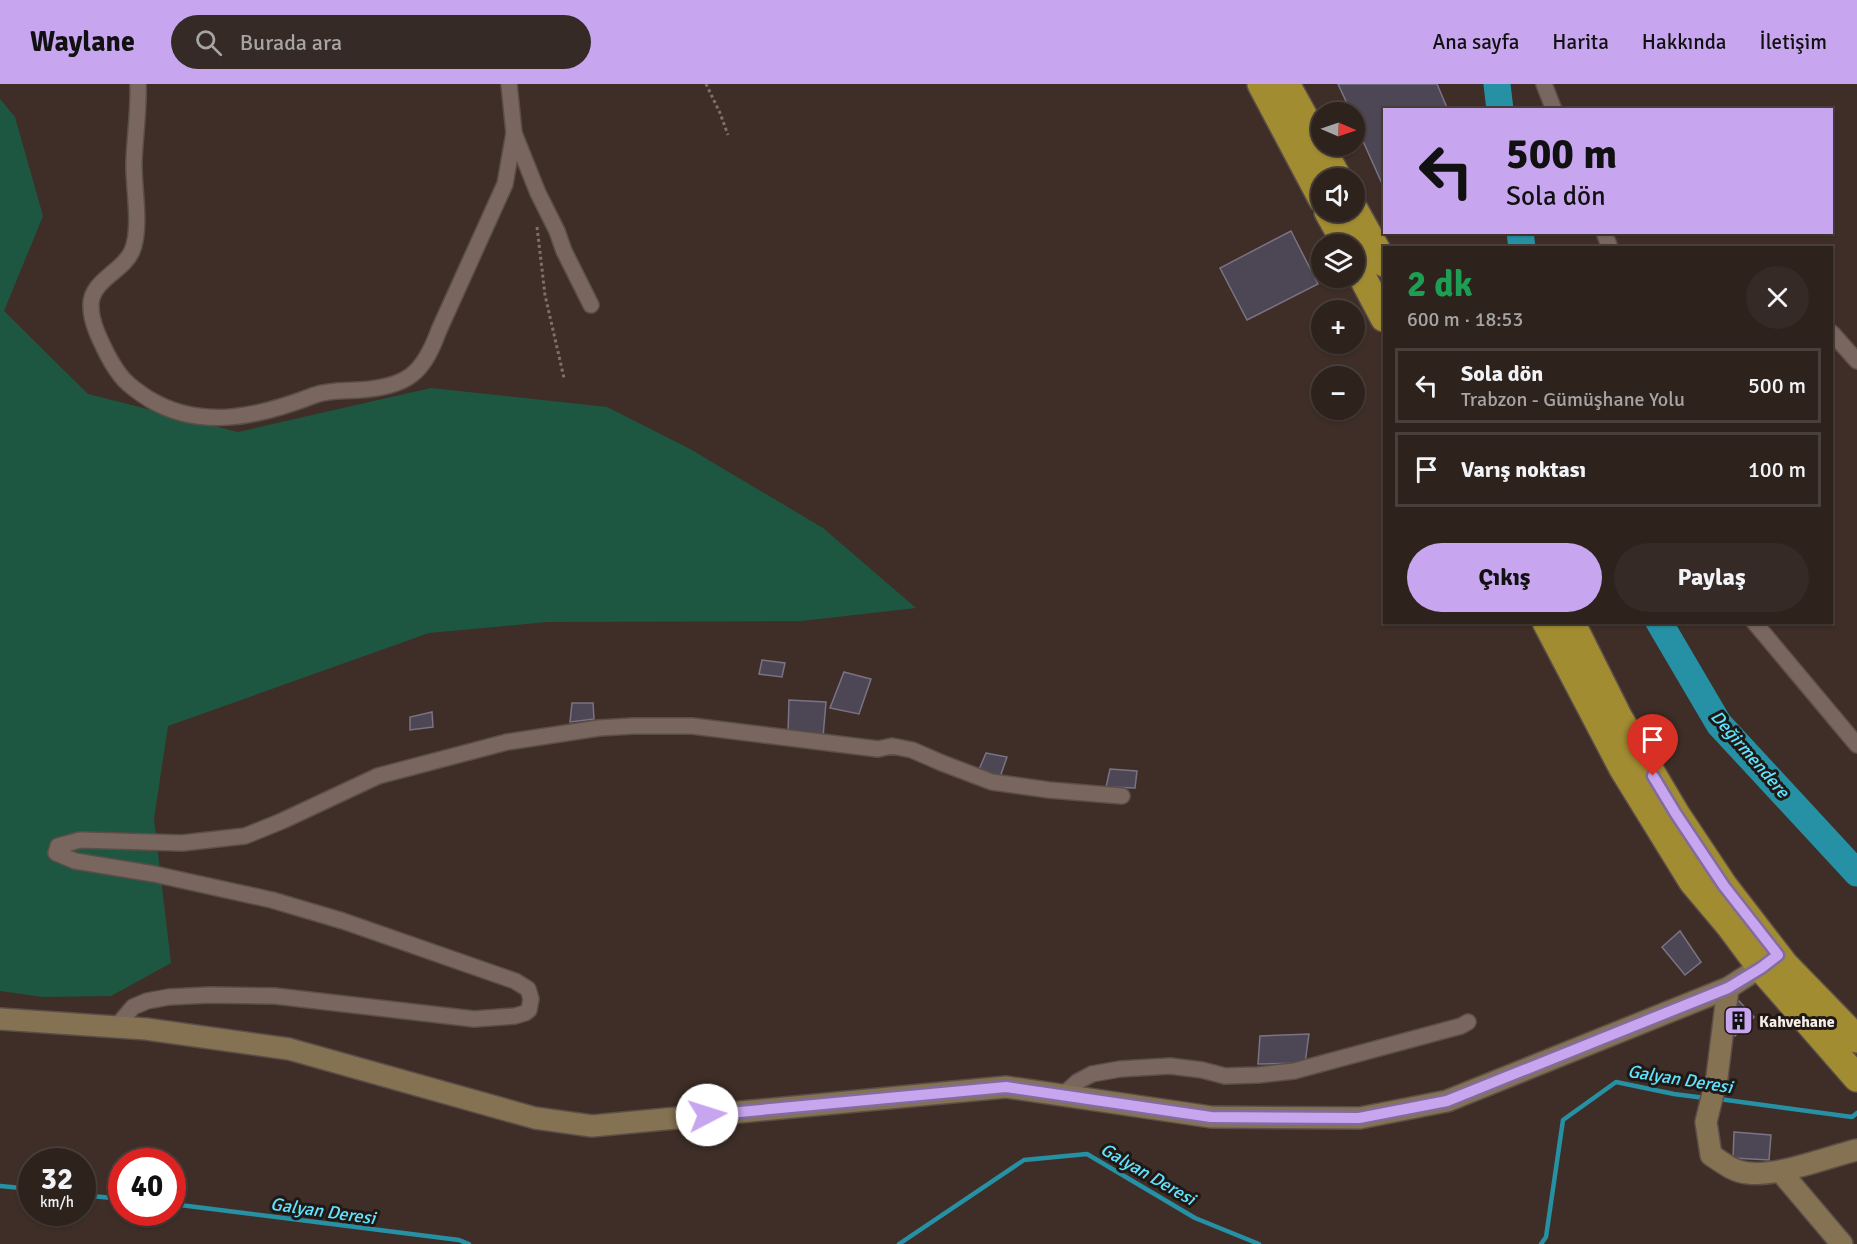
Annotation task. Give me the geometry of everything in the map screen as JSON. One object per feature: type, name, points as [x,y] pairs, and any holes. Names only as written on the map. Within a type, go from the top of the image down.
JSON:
[{"type":"highway","points":[[1260,84],[1311,179]]},
{"type":"highway","points":[[1286,84],[1332,168]]},
{"type":"highway","points":[[1361,222],[1383,261]]},
{"type":"highway","points":[[1365,282],[1383,316]]},
{"type":"highway","points":[[1547,624],[1623,769],[1692,881],[1730,926],[1857,1040]]},
{"type":"highway","points":[[1572,624],[1619,718],[1676,814],[1724,886],[1769,962],[1850,1071]]},
{"type":"street","points":[[138,84],[134,159],[136,241],[128,259],[97,286],[90,306],[103,345],[124,381],[159,405],[178,413],[219,418],[260,414],[320,393],[381,387],[402,382],[419,369],[431,352],[505,184],[514,133],[509,84]]},
{"type":"street","points":[[1544,84],[1553,108]]},
{"type":"street","points":[[514,133],[538,193],[591,305]]},
{"type":"street","points":[[1833,334],[1857,361]]},
{"type":"street","points":[[1756,624],[1857,745]]},
{"type":"street","points":[[116,1027],[133,1007],[147,1001],[169,997],[239,994],[275,996],[474,1019],[515,1016],[525,1013],[529,1010],[531,999],[528,989],[515,981],[343,921],[272,900],[154,874],[75,861],[56,853],[58,846],[80,840],[182,843],[245,836],[378,776],[507,742],[598,728],[633,726],[692,726],[878,749],[898,746],[992,782],[1122,796]]},
{"type":"street","points":[[0,1019],[146,1029],[289,1049],[535,1118],[592,1126],[1006,1087],[1211,1117],[1359,1118],[1447,1101],[1728,988],[1769,962]]},
{"type":"street","points":[[1728,988],[1717,1077],[1706,1122],[1711,1155],[1728,1167],[1749,1173],[1781,1172],[1857,1150]]},
{"type":"street","points":[[1063,1095],[1077,1082],[1092,1074],[1120,1069],[1170,1066],[1225,1076],[1294,1071],[1461,1026],[1468,1022]]},
{"type":"street","points":[[1781,1172],[1842,1244]]},
{"type":"path","points":[[706,84],[728,135]]},
{"type":"path","points":[[537,224],[545,295],[564,378]]},
{"type":"green space","points":[[0,99],[15,117],[43,216],[4,311],[88,394],[238,432],[431,388],[607,407],[690,449],[823,528],[916,608],[801,621],[547,622],[429,633],[168,726],[154,819],[171,963],[111,996],[43,997],[0,991]]},
{"type":"building","points":[[1338,84],[1437,84],[1447,108],[1383,108],[1383,186],[1365,146],[1365,102],[1346,102]]},
{"type":"building","points":[[1291,231],[1311,270],[1311,288],[1247,320],[1220,268]]},
{"type":"building","points":[[762,660],[785,663],[782,677],[759,674]]},
{"type":"building","points":[[844,672],[871,679],[859,714],[830,708]]},
{"type":"building","points":[[789,700],[826,702],[823,737],[788,733]]},
{"type":"building","points":[[572,703],[593,703],[594,719],[570,722]]},
{"type":"building","points":[[432,712],[433,727],[410,730],[410,717]]},
{"type":"building","points":[[986,753],[1007,757],[1000,777],[978,772]]},
{"type":"building","points":[[1110,769],[1137,771],[1135,788],[1106,787]]},
{"type":"building","points":[[1680,931],[1701,962],[1685,975],[1662,947]]},
{"type":"building","name":"Kahvehane","points":[[1739,1001],[1754,1017],[1735,1036],[1724,1024],[1727,1010]]},
{"type":"building","points":[[1309,1034],[1305,1063],[1258,1064],[1260,1036]]},
{"type":"building","points":[[1734,1132],[1771,1135],[1769,1160],[1733,1158]]},
{"type":"waterway","name":"Değirmendere","points":[[1497,84],[1500,108]]},
{"type":"waterway","name":"Değirmendere","points":[[1520,234],[1522,246]]},
{"type":"waterway","name":"Değirmendere","points":[[1660,624],[1719,724],[1857,873]]},
{"type":"waterway","name":"Galyan Deresi","points":[[1541,1244],[1546,1237],[1563,1120],[1616,1082],[1705,1098]]},
{"type":"waterway","name":"Galyan Deresi","points":[[1719,1099],[1852,1117],[1857,1113]]},
{"type":"waterway","name":"Galyan Deresi","points":[[899,1244],[1024,1160],[1087,1154],[1195,1218],[1259,1244]]},
{"type":"waterway","name":"Galyan Deresi","points":[[0,1186],[18,1188]]},
{"type":"waterway","name":"Galyan Deresi","points":[[96,1196],[108,1198]]},
{"type":"waterway","name":"Galyan Deresi","points":[[186,1206],[459,1240],[469,1244]]},
{"type":"place","name":"Kahvehane","points":[[1738,1021]]},
{"type":"route","points":[[707,1115],[1006,1087],[1211,1117],[1359,1118],[1447,1101],[1728,988],[1778,955],[1724,886],[1653,776]]}]
